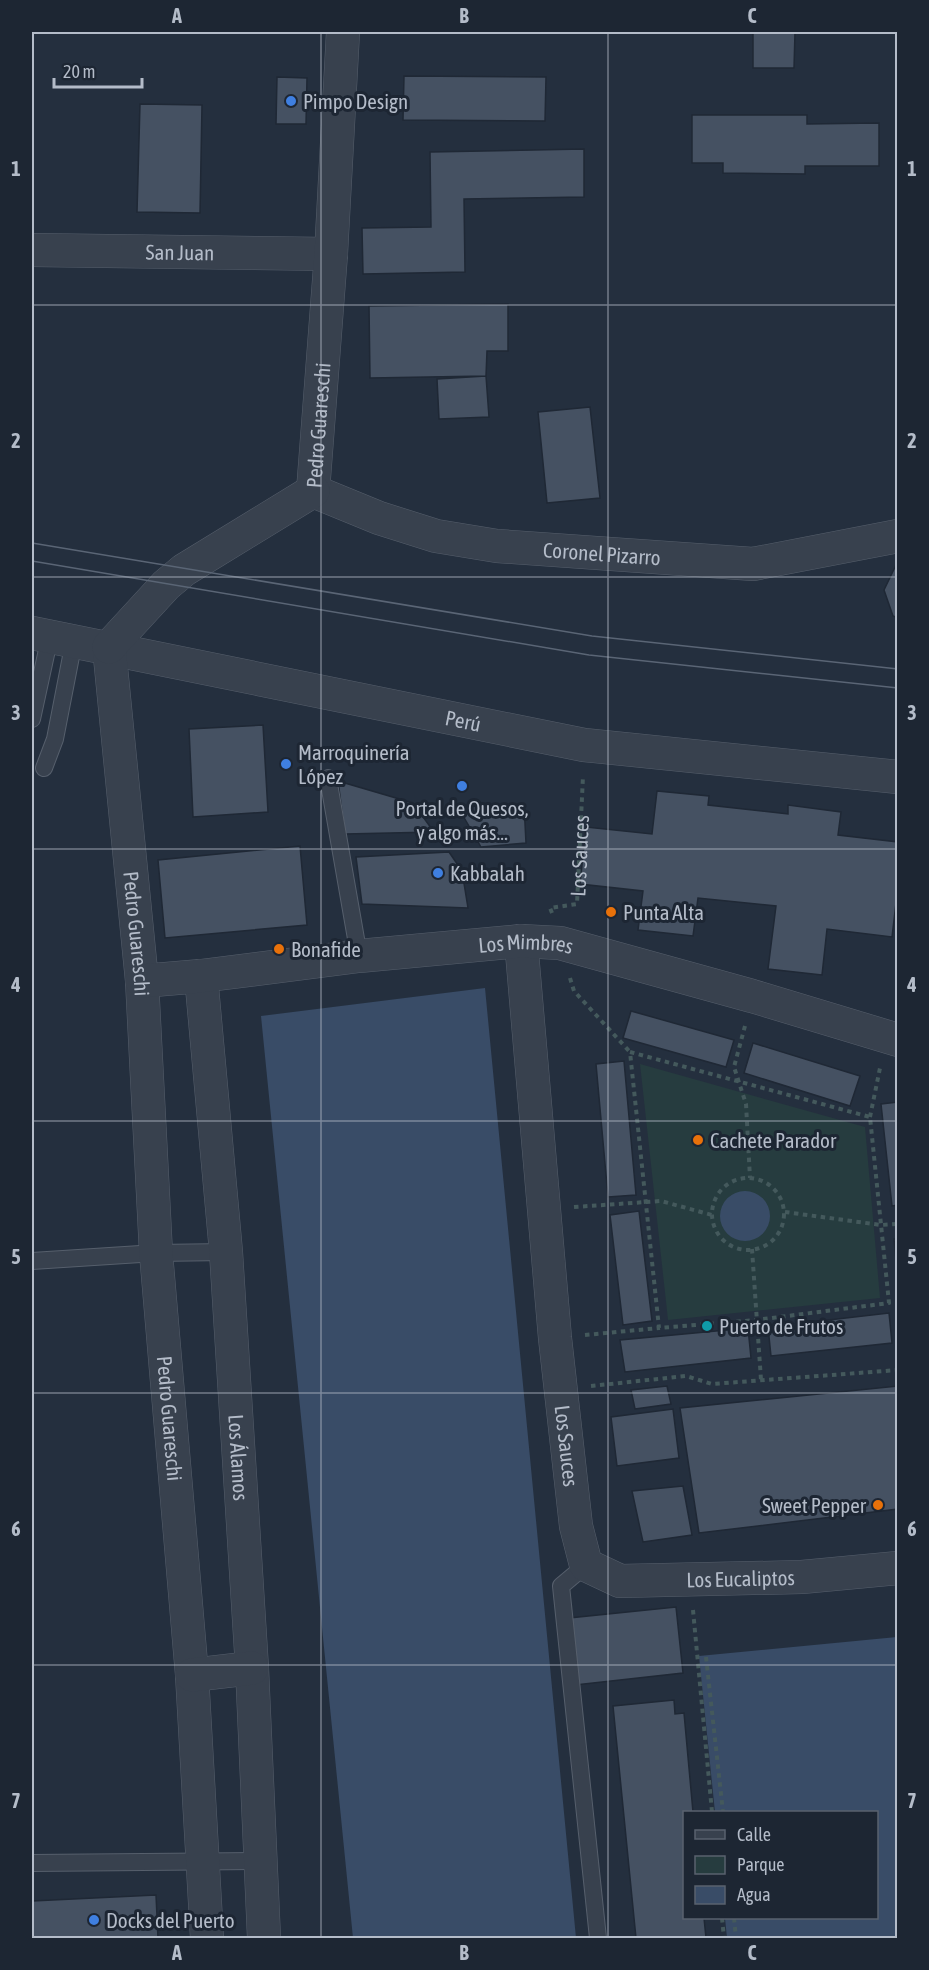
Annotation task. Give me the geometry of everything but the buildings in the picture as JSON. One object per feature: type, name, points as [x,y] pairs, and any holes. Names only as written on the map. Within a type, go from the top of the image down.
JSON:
[{"type":"street","name":"Pedro Guareschi","points":[[207,1938],[192,1675],[156,1253],[142,981],[109,647],[166,585],[184,570],[313,491],[331,254],[344,32]]},
{"type":"street","name":"San Juan","points":[[32,250],[331,254]]},
{"type":"street","name":"Coronel Pizarro","points":[[313,491],[379,518],[436,536],[497,546],[753,564],[897,536]]},
{"type":"street","name":"Perú","points":[[52,637],[584,745],[897,777]]},
{"type":"street","name":"Los Mimbres","points":[[142,981],[201,976],[358,956],[521,941],[560,943],[752,996],[892,1038]]},
{"type":"street","name":"Los Sauces","points":[[521,941],[555,1338],[563,1389],[576,1526],[586,1565]]},
{"type":"street","name":"Los Álamos","points":[[201,976],[226,1252],[252,1668],[264,1938]]},
{"type":"street","name":"Los Eucaliptos","points":[[586,1565],[620,1581],[802,1577],[897,1568]]},
{"type":"street","points":[[192,1675],[252,1668]]},
{"type":"lane","points":[[32,720],[52,637]]},
{"type":"lane","points":[[44,768],[56,739],[52,637]]},
{"type":"lane","points":[[327,778],[358,956]]},
{"type":"lane","points":[[32,1261],[156,1253],[226,1252]]},
{"type":"lane","points":[[586,1565],[561,1586],[598,1938]]},
{"type":"lane","points":[[32,1863],[260,1861]]},
{"type":"path","name":"Los Sauces","points":[[560,943],[550,908],[577,904],[584,745]]},
{"type":"path","points":[[560,943],[574,991],[630,1052],[870,1117]]},
{"type":"path","points":[[750,1178],[746,1104],[734,1067],[752,996]]},
{"type":"path","points":[[555,1338],[756,1320],[889,1303],[870,1117],[892,1038]]},
{"type":"path","points":[[630,1052],[659,1328]]},
{"type":"path","points":[[750,1178],[766,1182],[776,1190],[785,1212],[778,1235],[769,1244],[752,1249],[735,1248],[725,1242],[717,1233],[712,1215],[715,1199],[722,1188],[731,1181],[750,1178]]},
{"type":"path","points":[[544,1210],[646,1200],[661,1201],[712,1215]]},
{"type":"path","points":[[785,1212],[881,1225],[897,1224]]},
{"type":"path","points":[[752,1249],[761,1380]]},
{"type":"path","points":[[563,1389],[686,1376],[712,1384],[897,1370]]},
{"type":"path","points":[[690,1580],[712,1811]]},
{"type":"path","points":[[706,1657],[723,1811]]},
{"type":"path","points":[[722,1919],[724,1938]]},
{"type":"path","points":[[734,1919],[736,1938]]},
{"type":"green space","points":[[640,1064],[865,1127],[880,1298],[668,1320]]},
{"type":"water","points":[[485,988],[576,1938],[353,1938],[261,1016]]},
{"type":"water","points":[[740,1191],[750,1191],[763,1198],[770,1211],[770,1221],[763,1234],[750,1241],[740,1241],[731,1237],[724,1230],[720,1221],[720,1211],[724,1202],[731,1195]]},
{"type":"water","points":[[897,1637],[897,1938],[727,1938],[725,1919],[878,1919],[878,1811],[715,1811],[699,1656]]},
{"type":"tram line","points":[[32,543],[592,636],[898,669]]},
{"type":"tram line","points":[[32,561],[589,655],[898,688]]},
{"type":"place","name":"Pimpo Design","points":[[291,101]]},
{"type":"place","name":"Marroquinería López","points":[[286,764]]},
{"type":"place","name":"Portal de Quesos, y algo más...","points":[[462,786]]},
{"type":"place","name":"Kabbalah","points":[[438,873]]},
{"type":"place","name":"Punta Alta","points":[[611,912]]},
{"type":"place","name":"Bonafide","points":[[279,949]]},
{"type":"place","name":"Cachete Parador","points":[[698,1140]]},
{"type":"place","name":"Puerto de Frutos","points":[[707,1326]]},
{"type":"place","name":"Sweet Pepper","points":[[878,1505]]},
{"type":"place","name":"Docks del Puerto","points":[[94,1920]]}]
